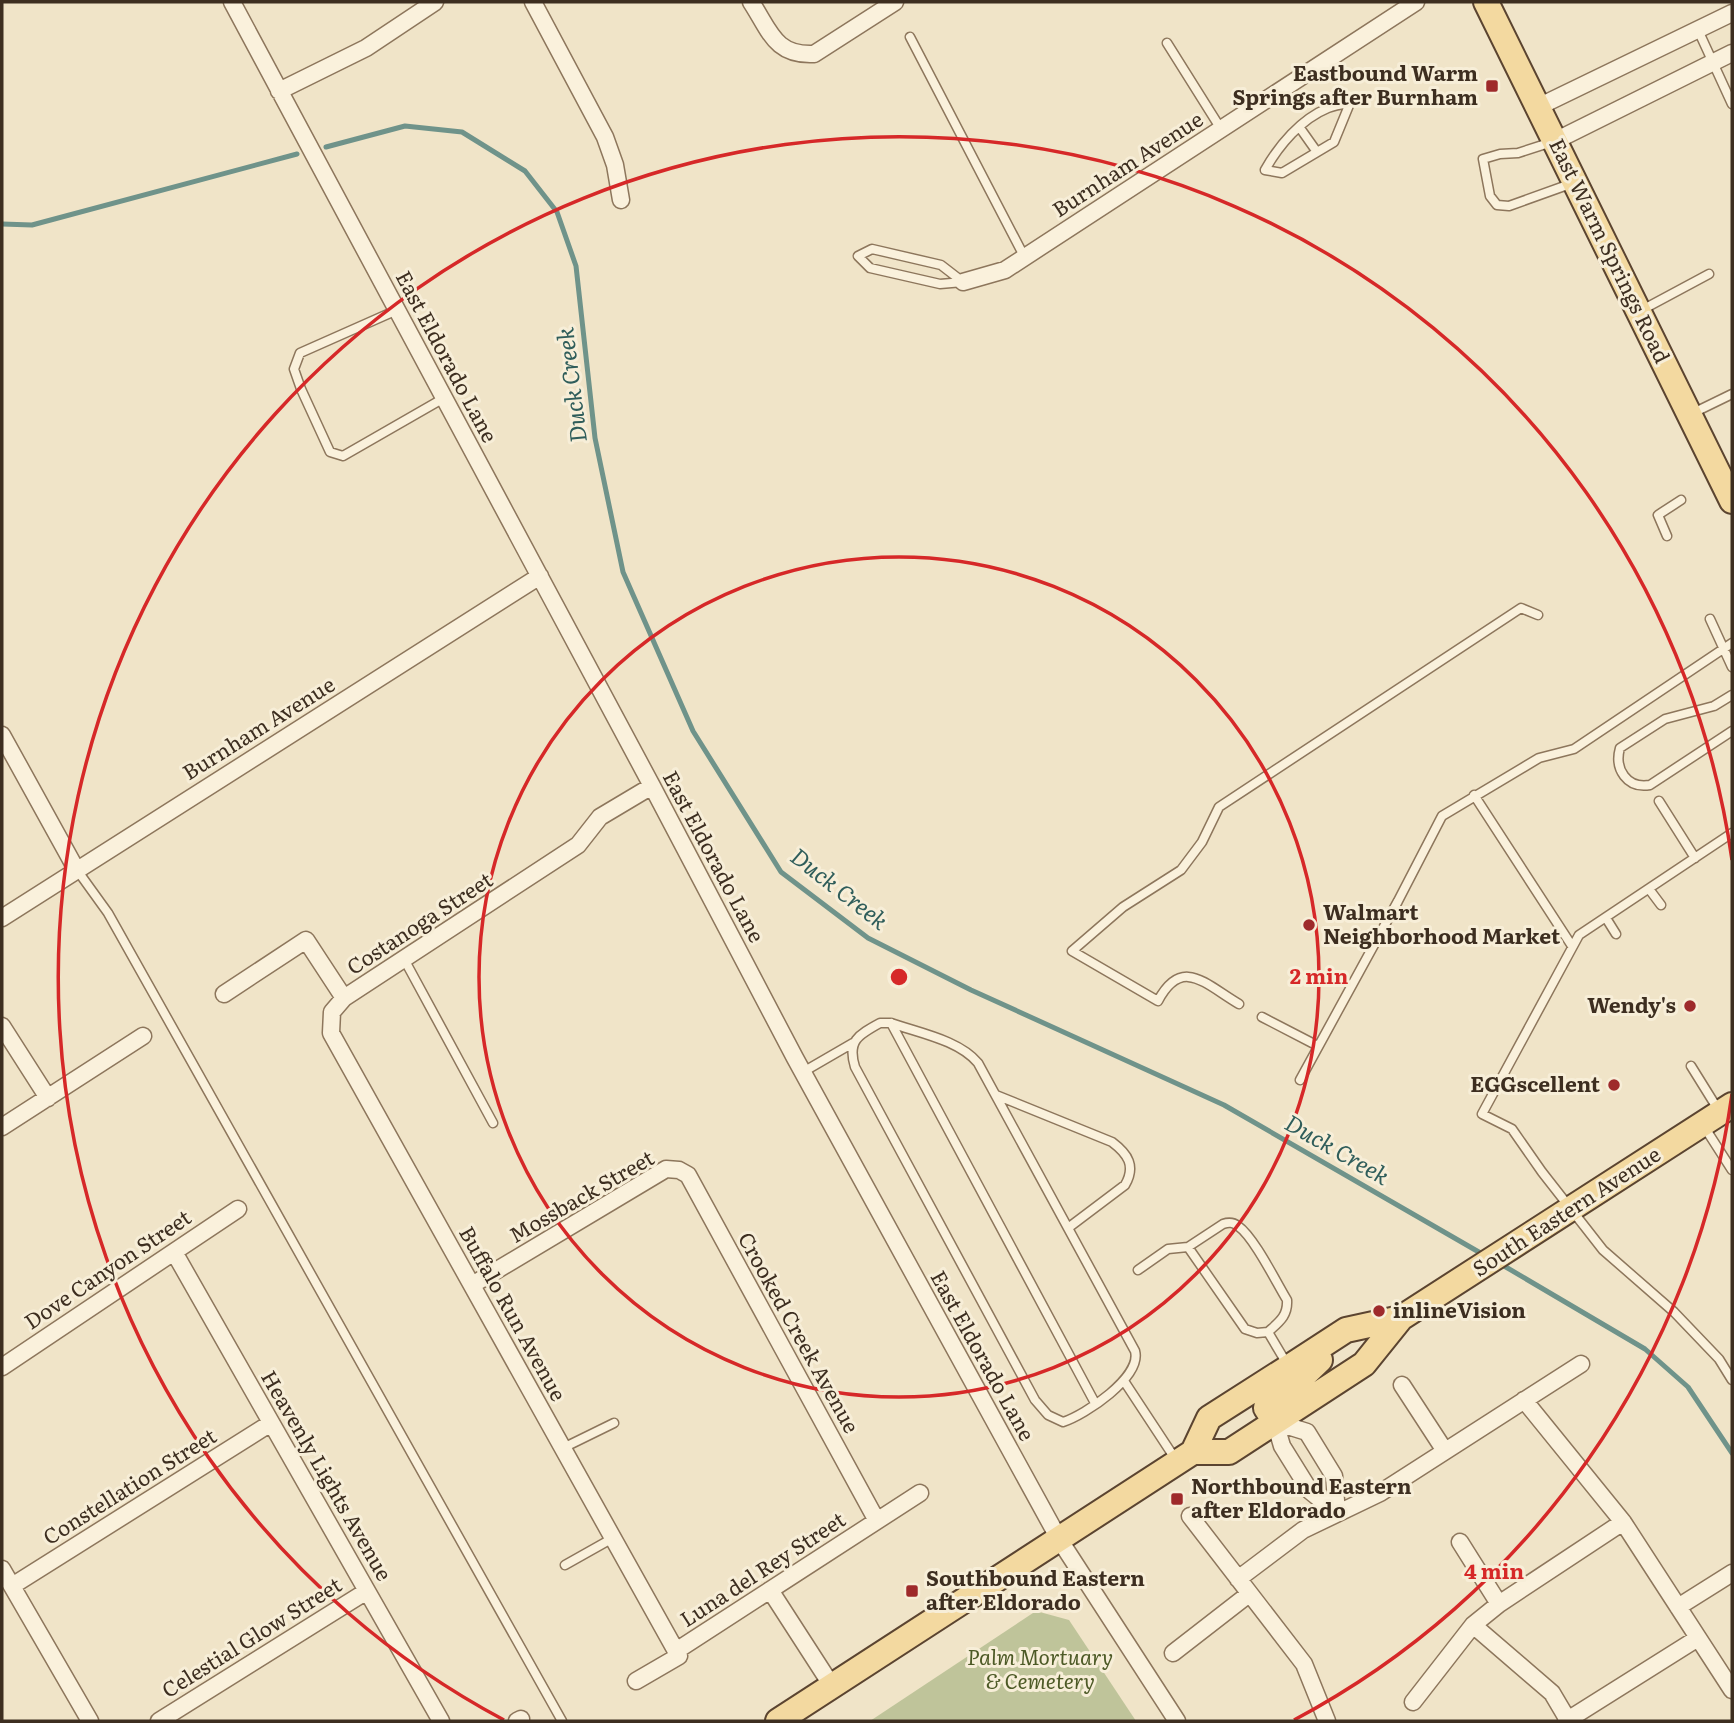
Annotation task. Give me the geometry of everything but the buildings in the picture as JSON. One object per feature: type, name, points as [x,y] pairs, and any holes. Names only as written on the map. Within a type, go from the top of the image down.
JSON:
[{"type":"main road","name":"East Warm Springs Road","points":[[1486,2],[1732,501]]},
{"type":"main road","name":"South Eastern Avenue","points":[[1185,1457],[1229,1452],[1364,1364],[1401,1318],[1719,1114]]},
{"type":"main road","name":"South Eastern Avenue","points":[[1185,1457],[1209,1418],[1293,1375],[1346,1330],[1401,1318]]},
{"type":"main road","points":[[1275,1422],[1266,1408],[1267,1403],[1293,1375]]},
{"type":"main road","points":[[778,1721],[1185,1457]]},
{"type":"street","name":"East Eldorado Lane","points":[[232,2],[803,1072],[1059,1539],[1177,1721]]},
{"type":"street","points":[[279,91],[366,48],[435,2]]},
{"type":"street","points":[[533,2],[605,137],[615,165],[621,200]]},
{"type":"street","points":[[751,2],[780,47],[794,54],[814,54],[871,8],[895,2]]},
{"type":"street","name":"Burnham Avenue","points":[[963,282],[1005,270],[1416,2]]},
{"type":"street","points":[[1538,107],[1732,13]]},
{"type":"street","points":[[1555,141],[1732,53]]},
{"type":"street","name":"Burnham Avenue","points":[[2,918],[540,576]]},
{"type":"street","points":[[2,735],[76,869]]},
{"type":"street","name":"Costanoga Street","points":[[224,994],[306,940],[344,999],[579,845],[600,817],[652,786]]},
{"type":"street","name":"Buffalo Run Avenue","points":[[344,999],[332,1012],[331,1032],[676,1651]]},
{"type":"street","points":[[2,1026],[48,1098]]},
{"type":"street","points":[[2,1127],[143,1035]]},
{"type":"street","name":"Mossback Street","points":[[472,1285],[666,1169],[679,1170]]},
{"type":"street","name":"Crooked Creek Avenue","points":[[679,1170],[688,1175],[877,1521]]},
{"type":"street","name":"Dove Canyon Street","points":[[2,1367],[238,1209]]},
{"type":"street","name":"Heavenly Lights Avenue","points":[[174,1252],[441,1721]]},
{"type":"street","points":[[1238,1579],[1303,1530],[1380,1493],[1581,1364]]},
{"type":"street","points":[[1402,1385],[1445,1451]]},
{"type":"street","points":[[1524,1401],[1623,1522],[1732,1690]]},
{"type":"street","points":[[1275,1422],[1282,1446],[1310,1490],[1337,1513]]},
{"type":"street","points":[[1275,1422],[1307,1432],[1334,1476],[1337,1513]]},
{"type":"street","name":"Constellation Street","points":[[12,1586],[271,1423]]},
{"type":"street","name":"Luna del Rey Street","points":[[636,1681],[679,1656],[676,1651],[920,1493]]},
{"type":"street","points":[[1190,1516],[1304,1664],[1327,1721]]},
{"type":"street","points":[[1413,1702],[1473,1625],[1499,1604],[1623,1522]]},
{"type":"street","points":[[1460,1542],[1499,1604]]},
{"type":"street","points":[[2,1569],[90,1721]]},
{"type":"street","points":[[1678,1607],[1732,1573]]},
{"type":"street","points":[[770,1590],[832,1686]]},
{"type":"street","name":"Celestial Glow Street","points":[[159,1721],[367,1591]]},
{"type":"street","points":[[1173,1653],[1249,1594]]},
{"type":"street","points":[[1473,1625],[1552,1693],[1567,1721],[1698,1638]]},
{"type":"lane","points":[[1698,30],[1732,104]]},
{"type":"lane","points":[[910,37],[1024,258]]},
{"type":"lane","points":[[1167,43],[1221,129]]},
{"type":"lane","points":[[1350,103],[1334,142],[1317,152],[1282,173],[1265,170],[1279,146],[1300,128],[1328,108],[1350,103]]},
{"type":"lane","points":[[1300,128],[1317,152]]},
{"type":"lane","points":[[1555,141],[1518,153],[1483,159],[1490,197],[1497,205],[1509,206],[1575,183]]},
{"type":"lane","points":[[872,249],[941,265],[963,282],[940,284],[870,268],[858,256],[872,249]]},
{"type":"lane","points":[[1639,312],[1709,274]]},
{"type":"lane","points":[[397,310],[300,353],[294,369],[330,452],[343,456],[444,397]]},
{"type":"lane","points":[[1690,415],[1732,394]]},
{"type":"lane","points":[[1667,536],[1658,515],[1681,500]]},
{"type":"lane","points":[[1239,1004],[1189,975],[1177,977],[1166,985],[1158,1001],[1072,951],[1123,907],[1181,870],[1202,842],[1219,807],[1521,608],[1538,615]]},
{"type":"lane","points":[[1710,619],[1732,667]]},
{"type":"lane","points":[[1300,1080],[1442,816],[1539,758],[1574,749],[1732,643]]},
{"type":"lane","points":[[1732,695],[1714,706],[1665,719],[1620,748],[1617,757],[1619,769],[1629,782],[1640,786],[1650,785],[1732,731]]},
{"type":"lane","points":[[1474,795],[1572,946]]},
{"type":"lane","points":[[1659,802],[1695,858]]},
{"type":"lane","points":[[1732,833],[1579,936],[1482,1114],[1512,1129],[1603,1251],[1674,1312],[1719,1359],[1732,1380]]},
{"type":"lane","points":[[76,869],[108,913],[562,1721]]},
{"type":"lane","points":[[1649,888],[1661,905]]},
{"type":"lane","points":[[1606,918],[1616,934]]},
{"type":"lane","points":[[404,959],[493,1123]]},
{"type":"lane","points":[[1262,1017],[1318,1046]]},
{"type":"lane","points":[[803,1072],[853,1043],[862,1033],[880,1023],[891,1023],[969,1052],[978,1063],[1137,1358],[1124,1381],[1076,1418],[1063,1422],[1048,1415],[1035,1400],[855,1068],[851,1054],[853,1043]]},
{"type":"lane","points":[[891,1023],[1095,1403]]},
{"type":"lane","points":[[1691,1066],[1719,1114],[1732,1170]]},
{"type":"lane","points":[[995,1095],[1112,1142],[1123,1150],[1130,1163],[1131,1175],[1125,1185],[1068,1228]]},
{"type":"lane","points":[[1138,1270],[1168,1249],[1188,1247],[1229,1222],[1237,1225],[1248,1236],[1287,1300],[1288,1308],[1284,1318],[1268,1332],[1257,1333],[1245,1329],[1188,1247]]},
{"type":"lane","points":[[1268,1332],[1293,1375]]},
{"type":"lane","points":[[1124,1381],[1185,1457]]},
{"type":"lane","points":[[563,1448],[614,1423]]},
{"type":"lane","points":[[565,1565],[613,1538]]},
{"type":"green space","name":"Palm Mortuary & Cemetery","points":[[1036,1611],[1069,1620],[1136,1721],[870,1721]]},
{"type":"waterway","name":"Duck Creek","points":[[326,147],[405,126],[462,132],[525,171],[557,212],[576,266],[595,438],[623,572],[693,731],[781,872],[868,938],[971,990],[1224,1105],[1484,1255]]},
{"type":"waterway","name":"Duck Creek","points":[[2,224],[32,225],[297,154]]},
{"type":"waterway","name":"Duck Creek","points":[[1499,1263],[1645,1349],[1688,1387],[1732,1453]]},
{"type":"place","name":"Eastbound Warm Springs after Burnham","points":[[1492,86]]},
{"type":"place","name":"Walmart Neighborhood Market","points":[[1309,925]]},
{"type":"place","name":"Wendy's","points":[[1690,1006]]},
{"type":"place","name":"EGGscellent","points":[[1614,1085]]},
{"type":"place","name":"inlineVision","points":[[1379,1311]]},
{"type":"place","name":"Northbound Eastern after Eldorado","points":[[1177,1499]]},
{"type":"place","name":"Southbound Eastern after Eldorado","points":[[912,1591]]}]
